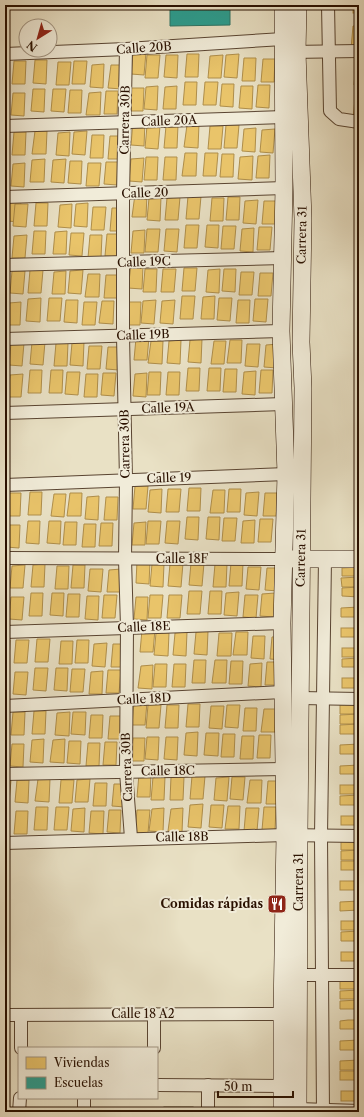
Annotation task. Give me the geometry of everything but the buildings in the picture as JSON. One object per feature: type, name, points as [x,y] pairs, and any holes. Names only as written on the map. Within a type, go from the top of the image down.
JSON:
[{"type":"main road","name":"Carrera 31","points":[[283,5],[303,219],[301,308],[303,412],[300,559],[300,698],[282,1014],[282,1086],[293,1111]]},
{"type":"main road","name":"Carrera 31","points":[[293,1111],[299,975],[292,835],[283,769],[282,623],[286,474],[281,331],[284,117],[288,47],[298,5]]},
{"type":"main road","name":"Calle 18F","points":[[284,559],[359,559]]},
{"type":"street","points":[[328,5],[330,111],[339,120],[359,122]]},
{"type":"street","name":"Calle 20B","points":[[5,54],[126,49],[288,47],[328,51]]},
{"type":"street","name":"Carrera 30B","points":[[126,49],[126,122],[123,194],[123,336],[126,480],[126,772],[131,838]]},
{"type":"street","points":[[328,51],[359,52]]},
{"type":"street","name":"Calle 20A","points":[[5,126],[284,117]]},
{"type":"street","name":"Calle 20","points":[[5,197],[284,188]]},
{"type":"street","name":"Calle 19C","points":[[5,265],[283,258]]},
{"type":"street","name":"Calle 19B","points":[[5,339],[281,331]]},
{"type":"street","name":"Calle 19A","points":[[5,413],[283,404]]},
{"type":"street","name":"Calle 19","points":[[5,484],[286,474]]},
{"type":"street","name":"Calle 18F","points":[[5,558],[284,559]]},
{"type":"street","points":[[323,1111],[321,836],[325,559]]},
{"type":"street","name":"Calle 18E","points":[[5,632],[282,623]]},
{"type":"street","name":"Calle 18D","points":[[5,706],[282,692]]},
{"type":"street","points":[[300,698],[359,699]]},
{"type":"street","name":"Calle 18C","points":[[5,774],[283,769]]},
{"type":"street","name":"Calle 18B","points":[[5,842],[292,835],[359,836]]},
{"type":"street","points":[[299,975],[359,975]]},
{"type":"street","points":[[154,1014],[154,1047]]},
{"type":"street","name":"Calle 18 A2","points":[[5,1015],[282,1014]]},
{"type":"street","points":[[21,1015],[21,1047]]},
{"type":"street","points":[[158,1085],[282,1086]]},
{"type":"street","points":[[208,1085],[208,1112]]},
{"type":"street","points":[[19,1112],[20,1099]]},
{"type":"street","points":[[84,1099],[84,1112]]},
{"type":"street","points":[[293,1111],[359,1111]]},
{"type":"green space","points":[[164,1107],[193,1107],[193,1112],[164,1112]]},
{"type":"place","name":"Comidas rápidas","points":[[277,904]]}]
